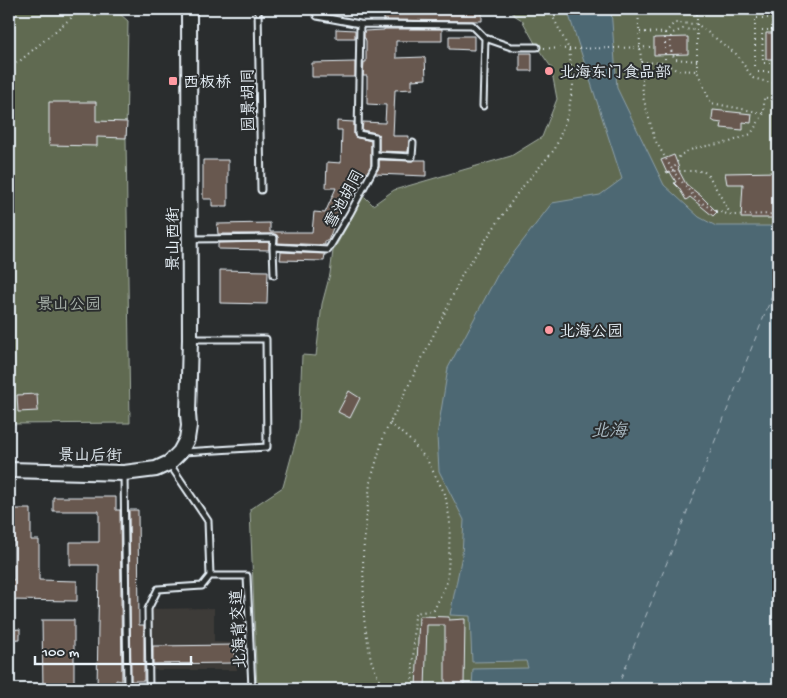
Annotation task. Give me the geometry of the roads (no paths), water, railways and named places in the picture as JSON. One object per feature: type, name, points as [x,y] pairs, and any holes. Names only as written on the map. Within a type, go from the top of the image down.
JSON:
[{"type":"street","name":"景山西街","points":[[169,463],[180,452],[187,439],[190,426],[188,414],[190,339],[189,9]]},
{"type":"street","name":"景山后街","points":[[9,470],[124,473],[156,469],[169,463]]},
{"type":"lane","name":"园景胡同","points":[[258,9],[261,190]]},
{"type":"lane","points":[[315,9],[317,16],[360,24],[472,25],[485,38],[511,47],[537,47]]},
{"type":"lane","name":"雪池胡同","points":[[190,239],[274,238],[273,247],[328,250],[375,166],[376,137],[358,134],[360,24]]},
{"type":"lane","points":[[483,106],[485,38]]},
{"type":"lane","points":[[375,155],[412,157],[413,143]]},
{"type":"lane","points":[[273,247],[274,274]]},
{"type":"lane","points":[[180,452],[267,446],[266,339],[190,339]]},
{"type":"lane","points":[[149,689],[148,609],[158,589],[202,586],[210,576],[208,521],[169,463]]},
{"type":"lane","points":[[124,473],[127,689]]},
{"type":"lane","name":"北海背交道","points":[[210,576],[247,576],[252,689]]},
{"type":"water","name":"北海","points":[[567,9],[611,9],[617,88],[664,185],[699,217],[716,226],[778,226],[778,689],[472,689],[473,669],[528,668],[526,661],[472,662],[470,616],[450,615],[462,555],[464,520],[439,471],[437,436],[448,368],[499,272],[552,203],[600,195],[622,179]]},
{"type":"place","name":"北海东门食品部","points":[[549,71]]},
{"type":"place","name":"西板桥","points":[[173,81]]},
{"type":"place","name":"北海公园","points":[[549,330]]},
{"type":"park label","name":"景山公园","points":[[69,303]]}]
